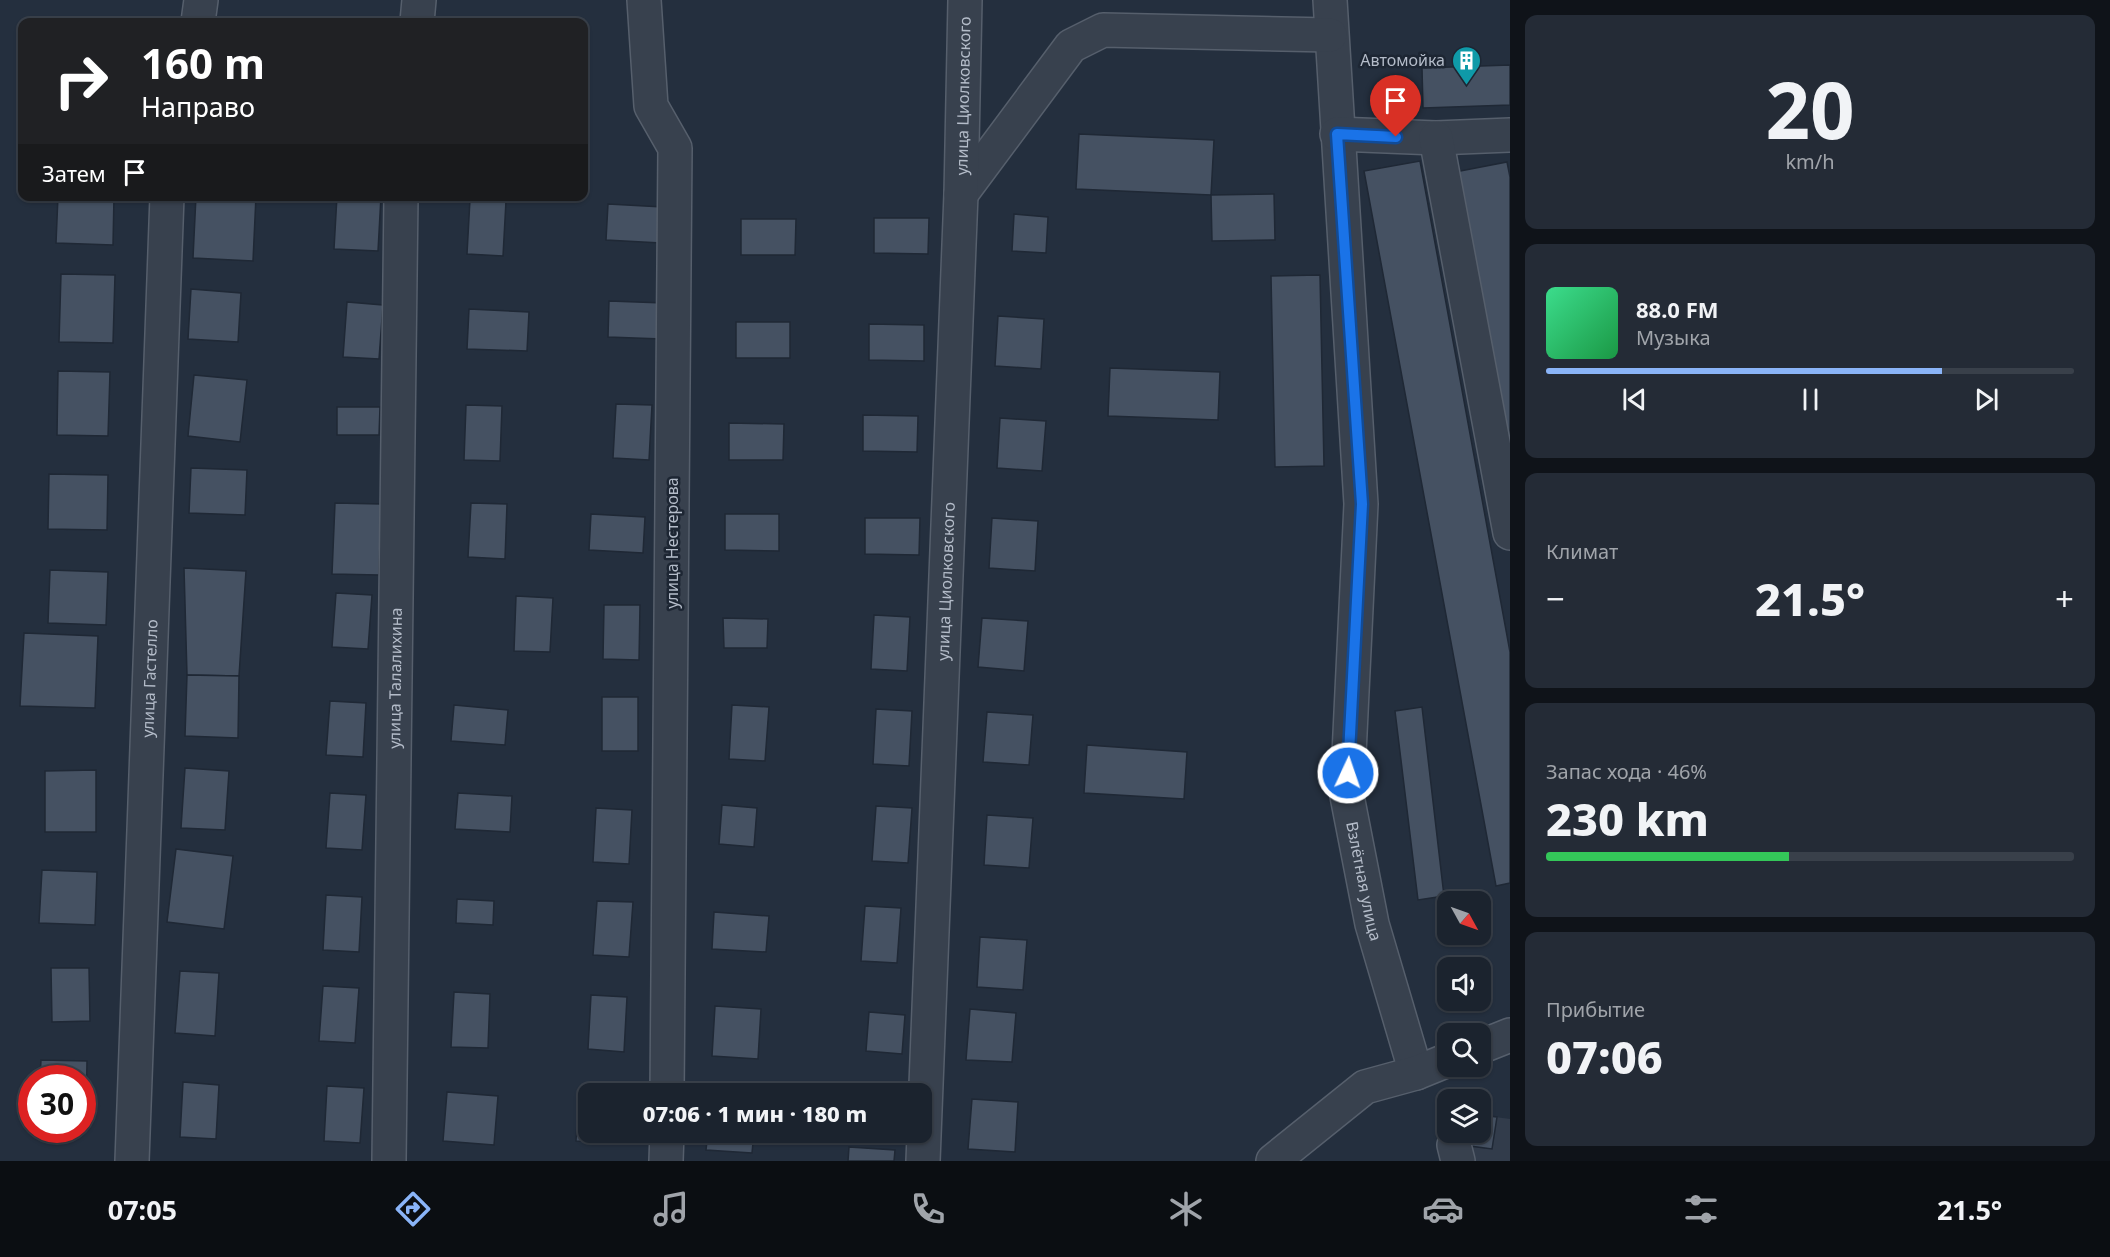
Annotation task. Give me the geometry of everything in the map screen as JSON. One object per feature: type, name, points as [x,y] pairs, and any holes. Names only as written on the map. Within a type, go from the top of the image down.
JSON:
[{"type":"street","points":[[199,18],[201,0]]},
{"type":"street","points":[[417,18],[419,0]]},
{"type":"street","name":"улица Нестерова","points":[[644,0],[651,106],[675,148],[667,1083]]},
{"type":"street","name":"улица Циолковского","points":[[923,1161],[961,194],[965,0]]},
{"type":"street","name":"Взлётная улица","points":[[1330,0],[1330,35],[1362,504],[1347,796],[1372,924],[1416,1073]]},
{"type":"street","points":[[961,194],[1071,46],[1103,30],[1330,35]]},
{"type":"street","points":[[1337,134],[1436,138],[1510,135]]},
{"type":"street","points":[[1436,138],[1510,533]]},
{"type":"street","name":"улица Гастелло","points":[[132,1161],[167,201]]},
{"type":"street","name":"улица Талалихина","points":[[388,1161],[401,201]]},
{"type":"street","points":[[1491,1043],[1510,1035]]},
{"type":"street","points":[[1273,1161],[1365,1087],[1416,1073],[1437,1064]]},
{"type":"street","points":[[666,1161],[667,1143]]},
{"type":"shaded area","points":[[1491,1116],[1510,1119],[1510,1161],[1441,1161],[1442,1147],[1470,1146],[1472,1143],[1491,1143]]},
{"type":"building","name":"Автомойка","points":[[1510,65],[1510,105],[1423,108],[1422,68]]},
{"type":"building","points":[[1079,134],[1214,140],[1211,195],[1076,189]]},
{"type":"building","points":[[1420,161],[1510,652],[1510,883],[1496,886],[1364,171]]},
{"type":"building","points":[[1507,162],[1510,177],[1510,451],[1455,172]]},
{"type":"building","points":[[1274,194],[1275,240],[1212,241],[1211,195]]},
{"type":"building","points":[[58,201],[114,201],[113,245],[56,243]]},
{"type":"building","points":[[196,201],[256,201],[253,261],[193,258]]},
{"type":"building","points":[[337,201],[381,201],[378,251],[334,249]]},
{"type":"building","points":[[470,201],[506,201],[503,256],[467,254]]},
{"type":"building","points":[[608,204],[663,207],[661,243],[606,240]]},
{"type":"building","points":[[1014,214],[1048,217],[1046,253],[1012,251]]},
{"type":"building","points":[[874,218],[929,218],[928,254],[874,253]]},
{"type":"building","points":[[741,219],[796,219],[795,255],[741,255]]},
{"type":"building","points":[[61,274],[115,275],[113,343],[59,342]]},
{"type":"building","points":[[1320,275],[1324,466],[1275,467],[1271,276]]},
{"type":"building","points":[[191,289],[241,293],[238,342],[188,339]]},
{"type":"building","points":[[609,301],[664,303],[662,339],[608,337]]},
{"type":"building","points":[[347,302],[383,305],[379,359],[343,357]]},
{"type":"building","points":[[469,309],[529,312],[527,351],[467,349]]},
{"type":"building","points":[[998,316],[1044,319],[1041,369],[995,366]]},
{"type":"building","points":[[736,322],[790,322],[790,358],[736,358]]},
{"type":"building","points":[[869,324],[924,325],[924,361],[869,360]]},
{"type":"building","points":[[1110,368],[1220,372],[1218,420],[1108,416]]},
{"type":"building","points":[[58,371],[110,372],[108,436],[57,435]]},
{"type":"building","points":[[194,375],[247,380],[240,442],[188,436]]},
{"type":"building","points":[[616,404],[652,405],[649,460],[613,458]]},
{"type":"building","points":[[466,405],[502,406],[500,461],[464,460]]},
{"type":"building","points":[[337,407],[380,407],[379,435],[337,435]]},
{"type":"building","points":[[863,415],[918,416],[917,452],[863,451]]},
{"type":"building","points":[[1000,418],[1046,421],[1042,471],[997,468]]},
{"type":"building","points":[[729,423],[784,424],[783,460],[729,460]]},
{"type":"building","points":[[191,468],[247,470],[245,515],[189,513]]},
{"type":"building","points":[[49,474],[108,475],[107,530],[48,529]]},
{"type":"building","points":[[335,503],[381,504],[379,575],[332,574]]},
{"type":"building","points":[[471,503],[507,504],[505,559],[468,557]]},
{"type":"building","points":[[591,514],[645,517],[643,553],[589,550]]},
{"type":"building","points":[[725,514],[779,514],[779,551],[725,550]]},
{"type":"building","points":[[865,518],[920,518],[919,555],[865,554]]},
{"type":"building","points":[[992,518],[1038,521],[1035,571],[989,568]]},
{"type":"building","points":[[184,568],[246,571],[239,676],[187,675]]},
{"type":"building","points":[[50,570],[108,572],[106,625],[48,623]]},
{"type":"building","points":[[336,593],[372,595],[368,649],[332,647]]},
{"type":"building","points":[[516,596],[553,598],[550,652],[514,651]]},
{"type":"building","points":[[604,605],[640,605],[639,660],[603,659]]},
{"type":"building","points":[[874,615],[910,617],[907,671],[871,669]]},
{"type":"building","points":[[723,618],[768,619],[767,648],[724,648]]},
{"type":"building","points":[[982,618],[1028,621],[1024,671],[978,667]]},
{"type":"building","points":[[24,633],[98,636],[95,708],[20,706]]},
{"type":"building","points":[[187,675],[239,676],[238,738],[185,736]]},
{"type":"building","points":[[602,697],[638,697],[638,751],[602,751]]},
{"type":"building","points":[[330,701],[366,703],[363,757],[326,755]]},
{"type":"building","points":[[454,705],[508,710],[505,745],[451,741]]},
{"type":"building","points":[[732,705],[769,707],[765,761],[729,759]]},
{"type":"building","points":[[1422,707],[1443,891],[1437,891],[1437,897],[1418,900],[1395,711]]},
{"type":"building","points":[[876,709],[912,711],[909,766],[873,764]]},
{"type":"building","points":[[987,712],[1033,715],[1029,765],[983,762]]},
{"type":"building","points":[[1087,745],[1187,752],[1184,799],[1084,793]]},
{"type":"building","points":[[185,768],[229,771],[225,830],[181,828]]},
{"type":"building","points":[[96,770],[96,832],[45,832],[45,771]]},
{"type":"building","points":[[330,793],[366,795],[362,850],[326,848]]},
{"type":"building","points":[[458,793],[512,796],[510,832],[455,829]]},
{"type":"building","points":[[722,805],[757,808],[754,847],[719,844]]},
{"type":"building","points":[[876,806],[912,808],[908,863],[872,861]]},
{"type":"building","points":[[596,808],[632,810],[629,864],[593,862]]},
{"type":"building","points":[[987,815],[1033,818],[1029,868],[984,865]]},
{"type":"building","points":[[176,849],[233,856],[224,929],[167,922]]},
{"type":"building","points":[[42,870],[97,872],[95,925],[39,923]]},
{"type":"building","points":[[326,895],[362,897],[359,952],[323,950]]},
{"type":"building","points":[[457,899],[494,901],[493,925],[456,923]]},
{"type":"building","points":[[597,901],[633,902],[629,957],[593,955]]},
{"type":"building","points":[[865,906],[901,908],[897,963],[861,961]]},
{"type":"building","points":[[714,912],[769,916],[766,952],[712,949]]},
{"type":"building","points":[[980,937],[1027,940],[1023,990],[977,987]]},
{"type":"building","points":[[51,968],[89,968],[90,1021],[52,1022]]},
{"type":"building","points":[[180,971],[219,973],[215,1036],[175,1033]]},
{"type":"building","points":[[323,986],[359,988],[355,1043],[319,1041]]},
{"type":"building","points":[[454,992],[490,994],[488,1048],[451,1047]]},
{"type":"building","points":[[591,995],[627,997],[624,1052],[588,1049]]},
{"type":"building","points":[[715,1006],[761,1009],[758,1059],[712,1056]]},
{"type":"building","points":[[970,1009],[1016,1013],[1012,1062],[966,1060]]},
{"type":"building","points":[[869,1012],[905,1015],[902,1054],[866,1051]]},
{"type":"building","points":[[41,1060],[87,1061],[87,1065],[41,1065]]},
{"type":"building","points":[[183,1082],[219,1085],[216,1139],[180,1137]]},
{"type":"building","points":[[327,1086],[364,1088],[360,1143],[324,1141]]},
{"type":"building","points":[[447,1092],[498,1096],[494,1145],[443,1141]]},
{"type":"building","points":[[972,1099],[1018,1102],[1015,1152],[968,1149]]},
{"type":"building","points":[[578,1105],[578,1141],[576,1141]]},
{"type":"building","points":[[1491,1116],[1497,1117],[1492,1149],[1470,1146],[1470,1143],[1491,1143]]},
{"type":"building","points":[[707,1143],[753,1143],[752,1153],[706,1150]]},
{"type":"building","points":[[849,1147],[895,1150],[894,1161],[848,1161]]},
{"type":"place","name":"Автомойка","points":[[1466,86]]},
{"type":"route","points":[[1348,773],[1362,504],[1337,134],[1396,137]]}]
